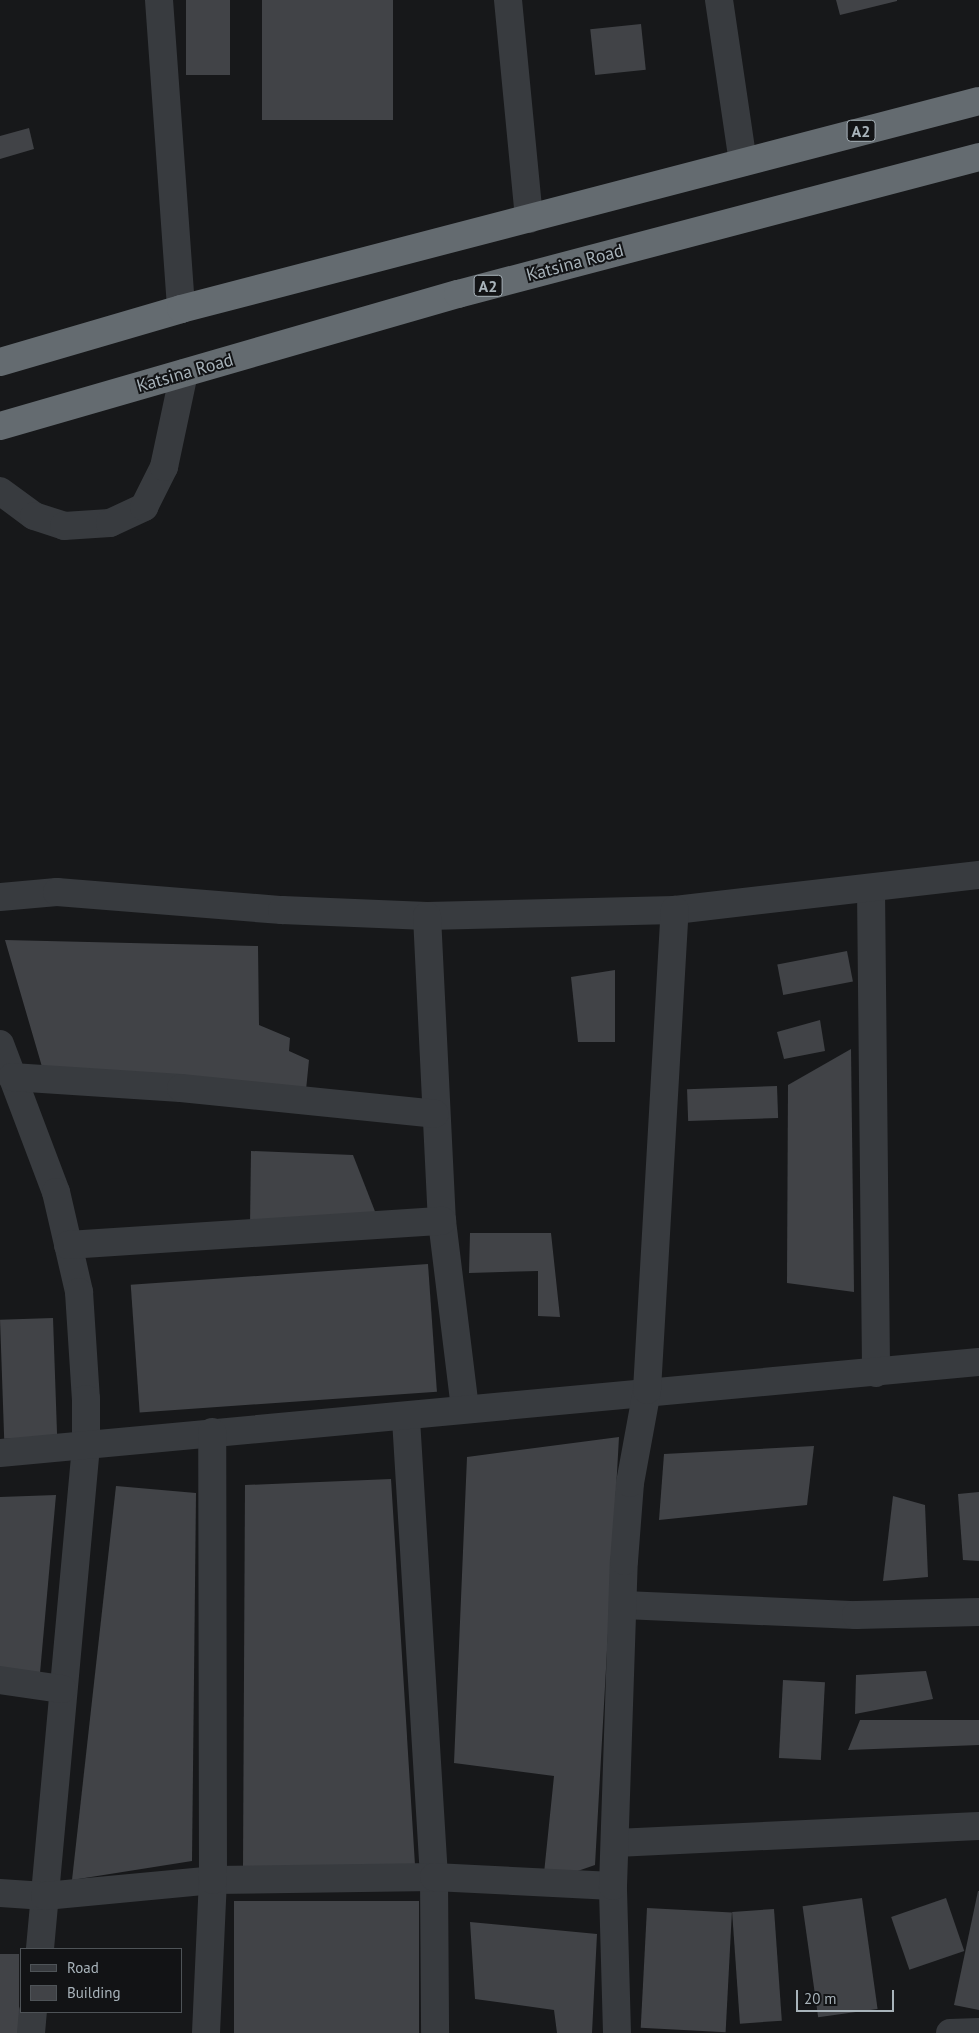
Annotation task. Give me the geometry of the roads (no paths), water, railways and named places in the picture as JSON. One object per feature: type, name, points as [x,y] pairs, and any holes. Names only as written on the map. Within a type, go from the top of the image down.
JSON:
[{"type":"highway","name":"A2","points":[[0,362],[181,310],[979,101]]},
{"type":"highway","name":"Katsina Road","points":[[0,426],[458,294],[979,157]]},
{"type":"street","points":[[160,0],[181,310]]},
{"type":"street","points":[[508,0],[529,219]]},
{"type":"street","points":[[719,0],[744,162]]},
{"type":"street","points":[[0,491],[34,516],[64,526],[110,523],[144,507],[164,467],[184,373]]},
{"type":"street","points":[[0,897],[57,892],[282,910],[427,916],[675,910],[871,890],[979,875]]},
{"type":"street","points":[[871,890],[876,1372]]},
{"type":"street","points":[[617,2033],[613,1886],[630,1483],[647,1390],[675,910]]},
{"type":"street","points":[[427,916],[435,1114],[442,1221],[465,1408]]},
{"type":"street","points":[[0,1044],[56,1192],[79,1292],[86,1446],[62,1689],[40,1948]]},
{"type":"street","points":[[12,1077],[181,1088],[435,1114]]},
{"type":"street","points":[[68,1245],[442,1221]]},
{"type":"street","points":[[0,1453],[86,1446],[212,1432],[406,1419],[465,1408],[647,1390],[979,1362]]},
{"type":"street","points":[[406,1419],[434,1877],[435,2033]]},
{"type":"street","points":[[206,2033],[214,1880],[212,1432]]},
{"type":"street","points":[[624,1605],[856,1615],[979,1612]]},
{"type":"street","points":[[0,1680],[62,1689]]},
{"type":"street","points":[[616,1843],[979,1826]]},
{"type":"street","points":[[0,1893],[45,1896],[214,1880],[434,1877],[613,1886]]},
{"type":"street","points":[[31,2033],[34,2013]]},
{"type":"street","points":[[950,2033],[979,2032]]}]
